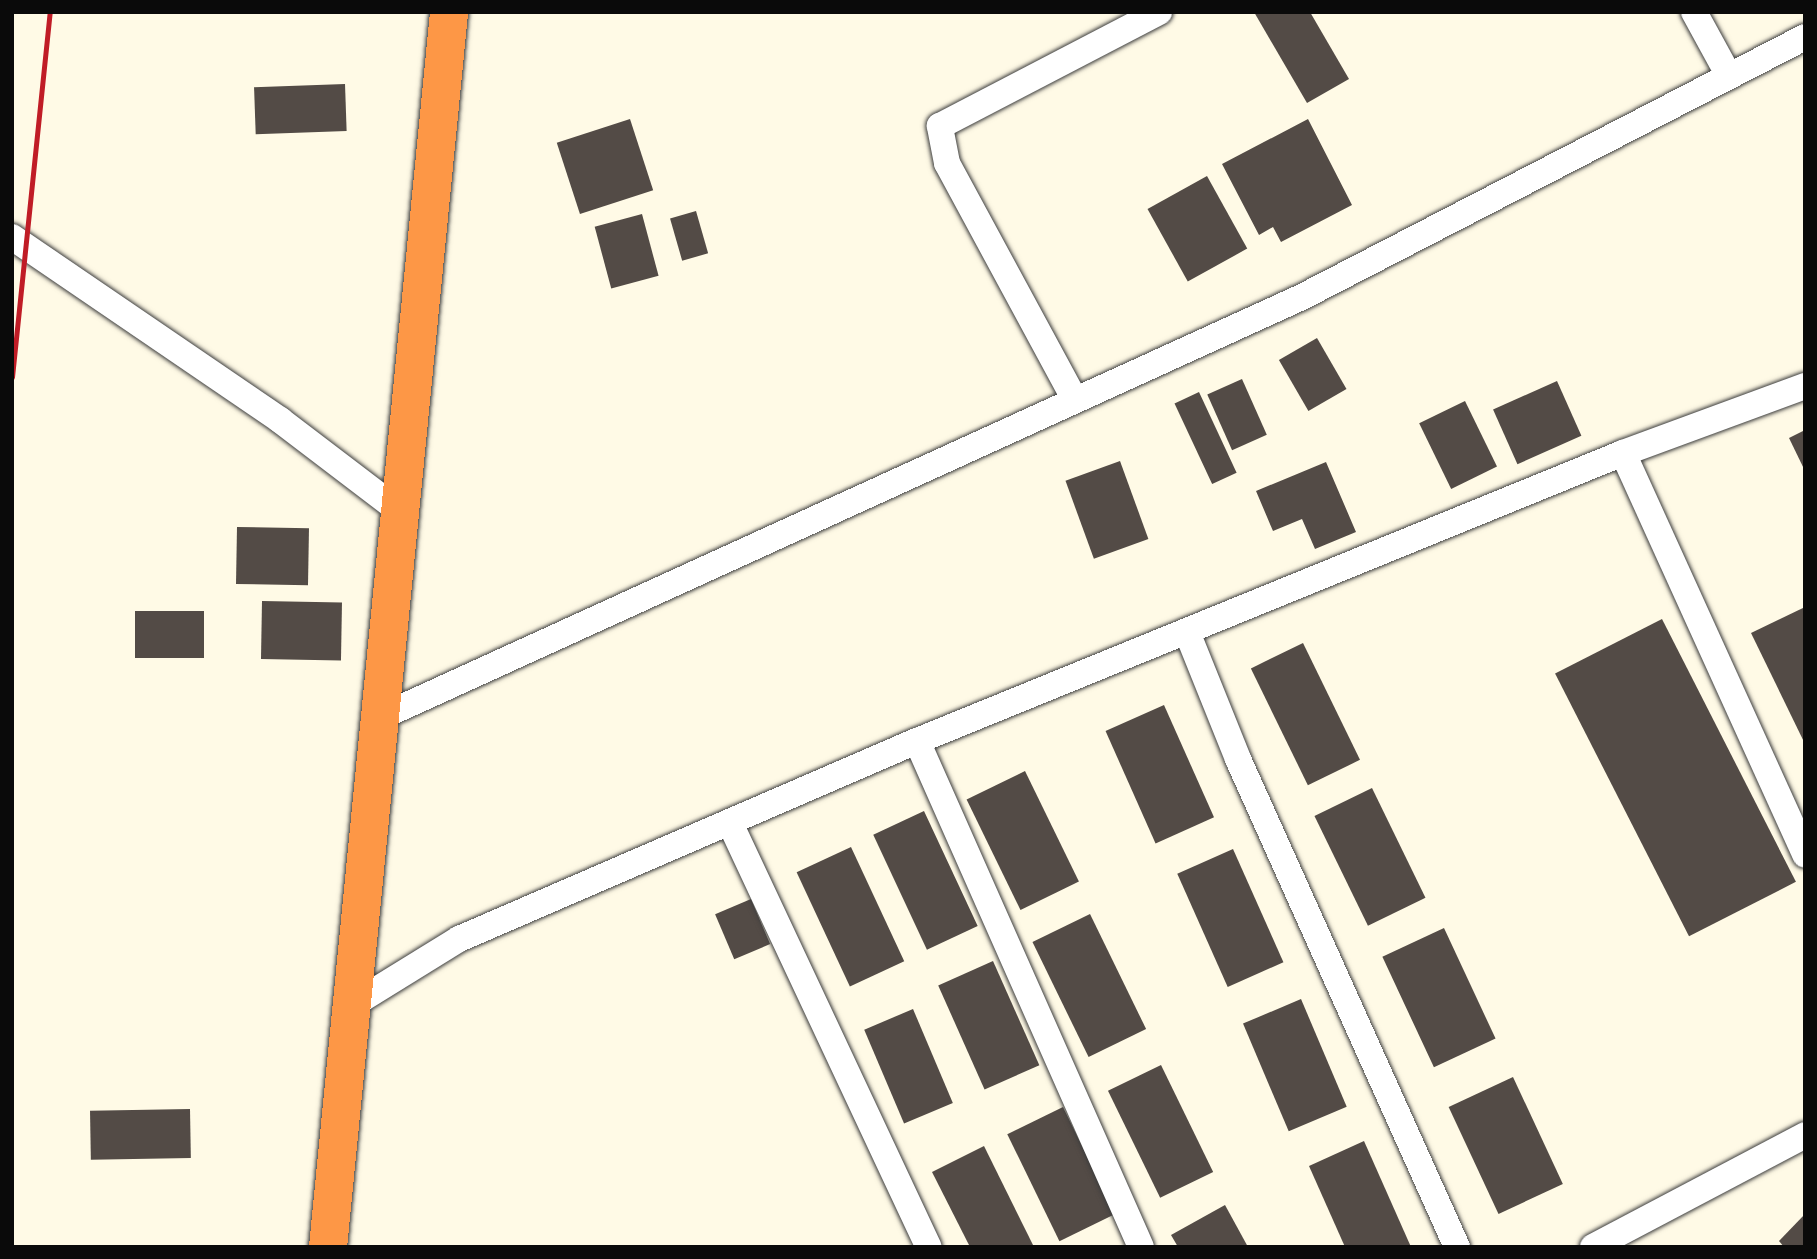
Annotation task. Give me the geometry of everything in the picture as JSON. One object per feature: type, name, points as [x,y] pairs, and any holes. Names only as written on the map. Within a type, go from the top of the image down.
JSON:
[{"type":"highway","points":[[328,1247],[383,716],[449,12]]},
{"type":"street","points":[[1074,400],[947,163],[940,126],[1159,12]]},
{"type":"street","points":[[1694,12],[1729,76]]},
{"type":"street","points":[[383,716],[1301,297],[1805,37]]},
{"type":"street","points":[[12,237],[280,420],[402,513]]},
{"type":"street","points":[[352,1005],[459,939],[917,741],[1623,453],[1805,386]]},
{"type":"street","points":[[1623,453],[1805,855]]},
{"type":"street","points":[[1187,632],[1238,759],[1457,1247]]},
{"type":"street","points":[[917,741],[1141,1247]]},
{"type":"street","points":[[730,822],[929,1247]]},
{"type":"street","points":[[1593,1247],[1804,1135]]},
{"type":"building","points":[[1254,12],[1310,12],[1349,79],[1307,103]]},
{"type":"building","points":[[345,84],[347,131],[256,134],[254,87]]},
{"type":"building","points":[[630,119],[653,190],[580,214],[557,143]]},
{"type":"building","points":[[1308,119],[1352,205],[1281,242],[1273,227],[1259,235],[1222,164]]},
{"type":"building","points":[[1207,176],[1247,249],[1188,282],[1148,209]]},
{"type":"building","points":[[696,211],[708,253],[682,261],[670,218]]},
{"type":"building","points":[[642,214],[659,276],[611,289],[595,227]]},
{"type":"building","points":[[1317,338],[1346,389],[1308,411],[1279,360]]},
{"type":"building","points":[[1242,379],[1267,435],[1232,450],[1207,394]]},
{"type":"building","points":[[1557,381],[1581,436],[1517,464],[1493,409]]},
{"type":"building","points":[[1199,392],[1237,473],[1212,484],[1175,403]]},
{"type":"building","points":[[1465,401],[1497,467],[1451,489],[1419,423]]},
{"type":"building","points":[[1805,430],[1805,471],[1789,438]]},
{"type":"building","points":[[1120,461],[1148,539],[1094,559],[1065,481]]},
{"type":"building","points":[[1326,462],[1356,532],[1315,549],[1302,519],[1273,531],[1256,491]]},
{"type":"building","points":[[237,527],[309,528],[308,585],[236,584]]},
{"type":"building","points":[[262,601],[342,602],[341,660],[261,659]]},
{"type":"building","points":[[1805,607],[1805,744],[1751,633]]},
{"type":"building","points":[[135,611],[204,611],[204,658],[135,658]]},
{"type":"building","points":[[1662,619],[1796,882],[1689,936],[1555,673]]},
{"type":"building","points":[[1303,643],[1360,760],[1308,785],[1251,668]]},
{"type":"building","points":[[1164,705],[1214,817],[1156,843],[1106,731]]},
{"type":"building","points":[[1025,771],[1079,882],[1020,910],[967,799]]},
{"type":"building","points":[[1372,788],[1425,898],[1368,926],[1314,816]]},
{"type":"building","points":[[924,811],[978,926],[927,950],[873,835]]},
{"type":"building","points":[[851,847],[904,961],[850,987],[797,872]]},
{"type":"building","points":[[1233,849],[1283,962],[1228,987],[1177,874]]},
{"type":"building","points":[[751,899],[770,944],[734,959],[715,914]]},
{"type":"building","points":[[1090,914],[1146,1029],[1089,1057],[1032,942]]},
{"type":"building","points":[[1444,928],[1496,1039],[1434,1067],[1382,957]]},
{"type":"building","points":[[993,961],[1039,1065],[985,1090],[938,985]]},
{"type":"building","points":[[1301,999],[1347,1107],[1289,1131],[1243,1024]]},
{"type":"building","points":[[913,1009],[953,1103],[904,1124],[864,1030]]},
{"type":"building","points":[[1161,1065],[1213,1172],[1160,1198],[1108,1091]]},
{"type":"building","points":[[1513,1077],[1563,1184],[1499,1214],[1449,1107]]},
{"type":"building","points":[[1063,1107],[1115,1214],[1059,1241],[1007,1134]]},
{"type":"building","points":[[190,1109],[191,1158],[91,1160],[90,1111]]},
{"type":"building","points":[[1364,1141],[1411,1247],[1345,1247],[1309,1166]]},
{"type":"building","points":[[984,1146],[1034,1247],[970,1247],[932,1172]]},
{"type":"building","points":[[1225,1205],[1248,1247],[1178,1247],[1171,1235]]},
{"type":"building","points":[[1805,1214],[1805,1247],[1784,1247],[1779,1241]]},
{"type":"railway","points":[[12,377],[50,12]]}]
